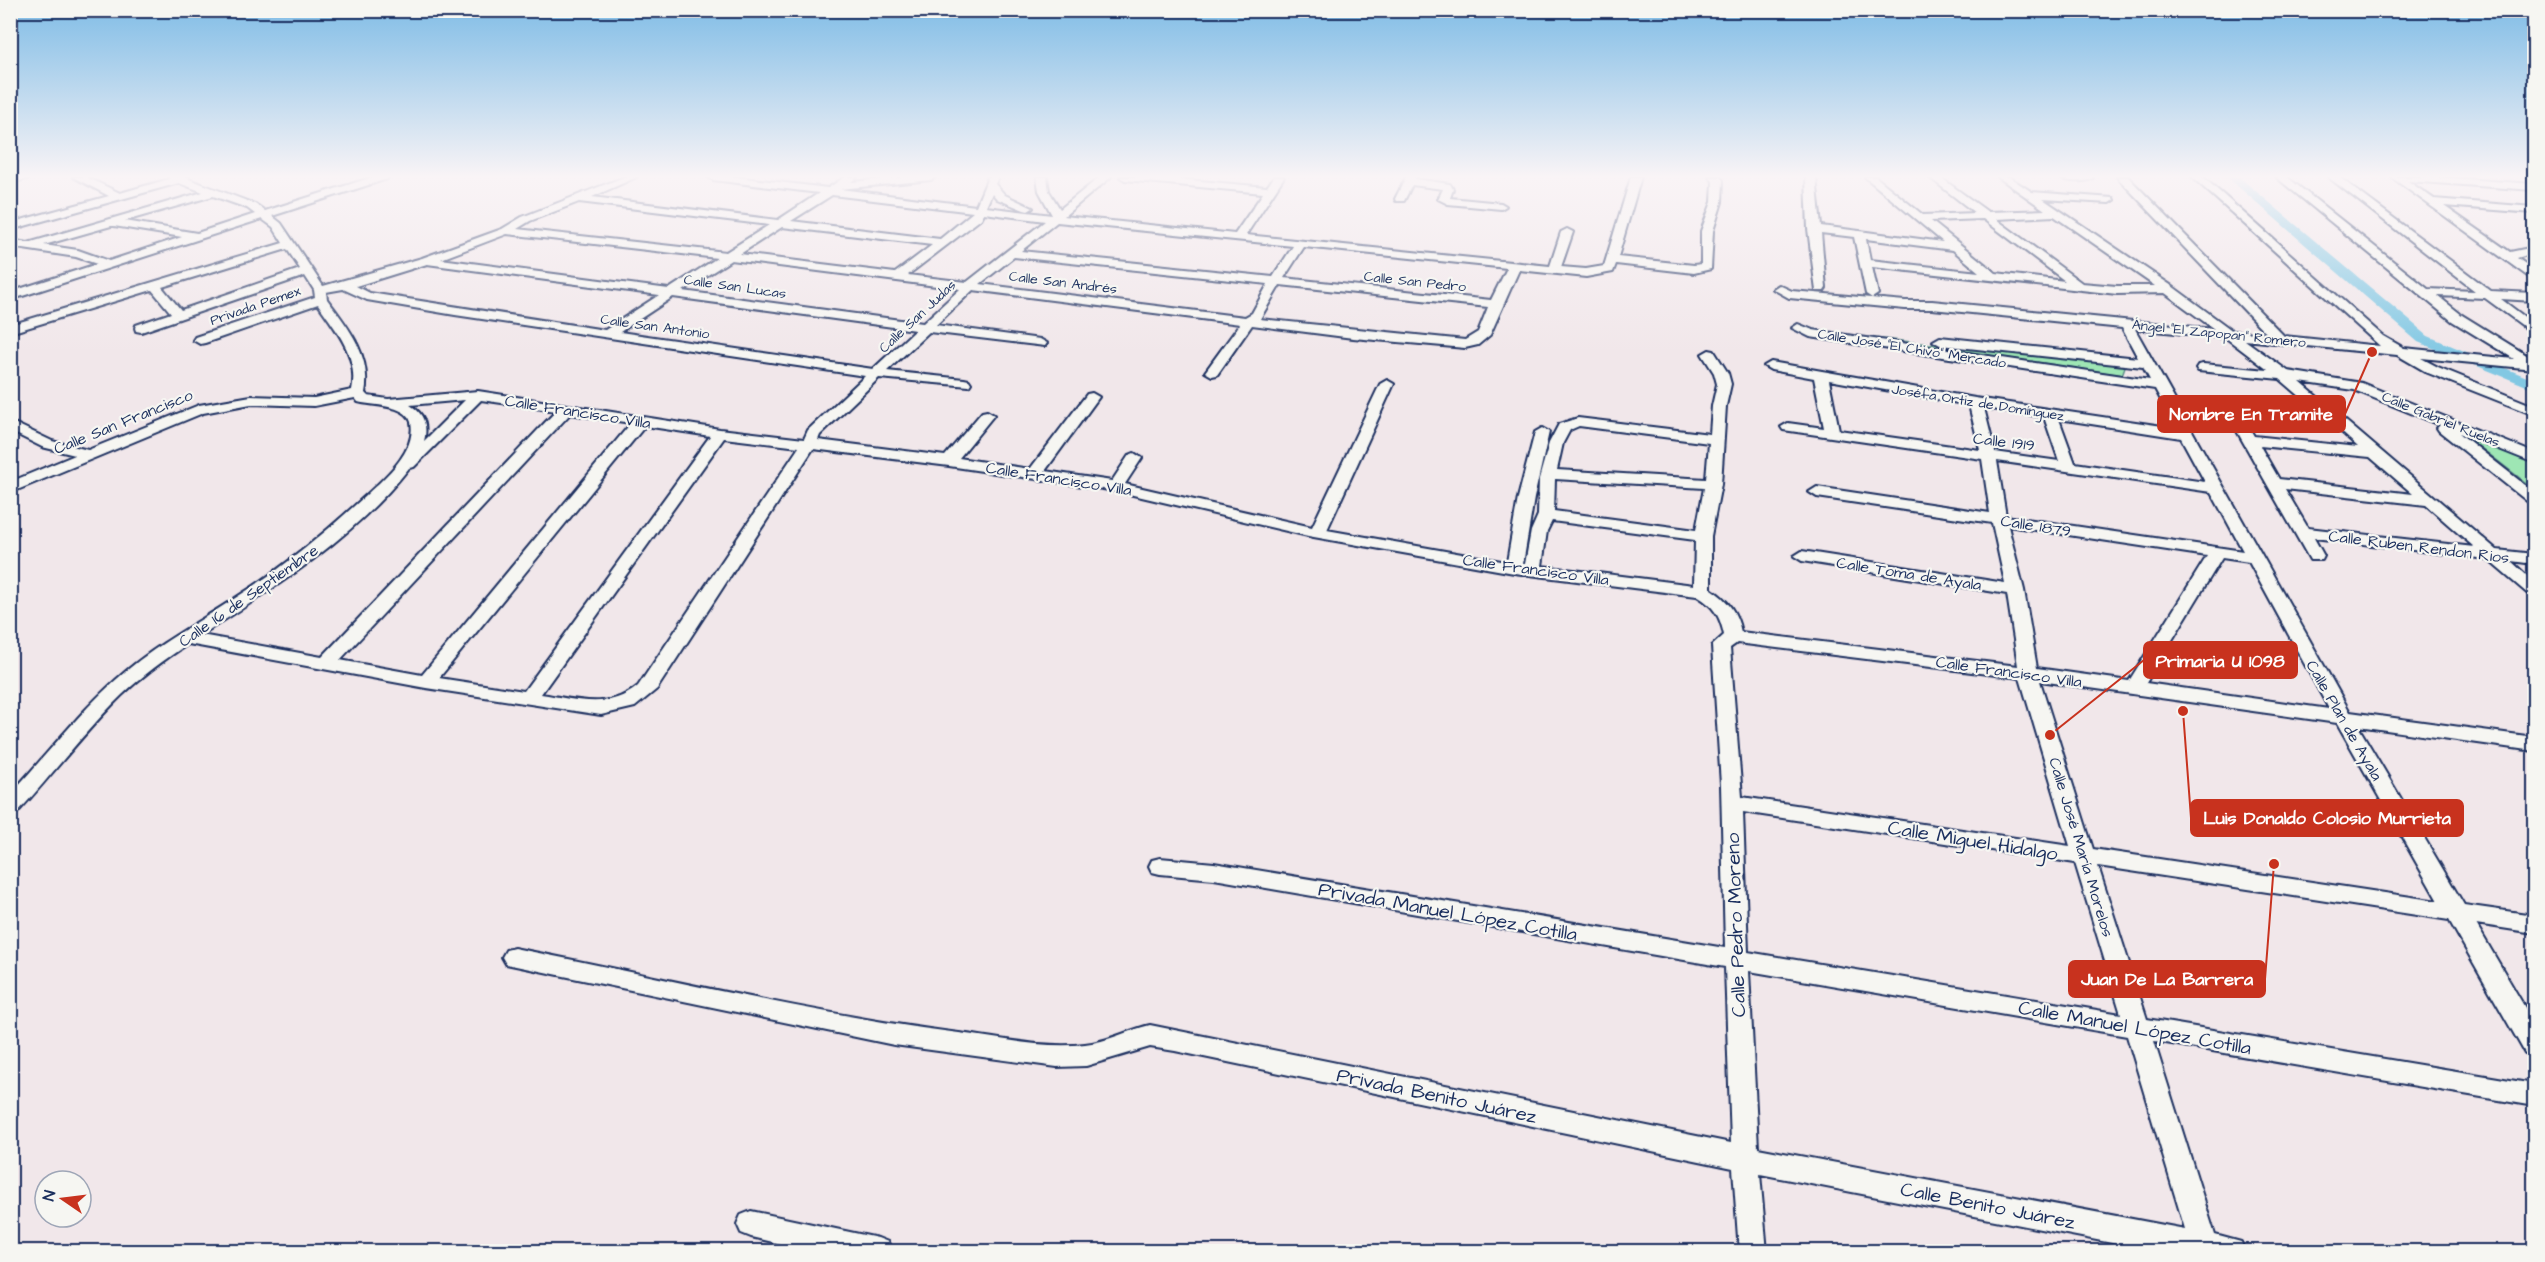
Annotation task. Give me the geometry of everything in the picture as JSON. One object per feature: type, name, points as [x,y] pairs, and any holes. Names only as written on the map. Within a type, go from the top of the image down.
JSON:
[{"type":"street","points":[[29,246],[63,236]]},
{"type":"street","points":[[194,236],[201,237]]},
{"type":"street","points":[[10,296],[204,236]]},
{"type":"street","points":[[284,236],[357,352],[357,363],[362,376],[358,393]]},
{"type":"street","name":"Privada Pemex","points":[[200,340],[226,316],[320,294],[493,236]]},
{"type":"street","name":"Calle San Andrés","points":[[551,236],[728,255],[1353,334],[1474,343],[1484,336],[1489,328],[1495,304]]},
{"type":"street","points":[[607,334],[758,236]]},
{"type":"street","points":[[887,236],[941,243]]},
{"type":"street","points":[[898,277],[951,236]]},
{"type":"street","name":"Calle San Judas","points":[[187,638],[426,682],[601,709],[629,703],[642,694],[809,444],[813,433],[923,328],[1032,236]]},
{"type":"street","points":[[1239,236],[1586,273],[1611,265],[1694,269],[1707,266],[1707,236]]},
{"type":"street","points":[[1554,271],[1566,236]]},
{"type":"street","points":[[1611,265],[1619,236]]},
{"type":"street","points":[[1815,236],[1820,288]]},
{"type":"street","points":[[1859,236],[1872,294]]},
{"type":"street","points":[[1866,236],[1956,247]]},
{"type":"street","points":[[1943,236],[1994,278]]},
{"type":"street","points":[[2013,236],[2080,286]]},
{"type":"street","points":[[2090,236],[2168,289],[2284,375],[2535,590]]},
{"type":"street","points":[[2179,236],[2279,339]]},
{"type":"street","points":[[2262,236],[2367,331],[2396,351],[2433,370],[2535,411]]},
{"type":"street","points":[[2354,236],[2457,318],[2533,365]]},
{"type":"street","points":[[2411,236],[2535,330]]},
{"type":"street","points":[[2481,236],[2535,274]]},
{"type":"street","points":[[10,243],[78,254],[110,265]]},
{"type":"street","points":[[1212,372],[1249,320],[1257,315],[1265,298],[1300,244]]},
{"type":"street","points":[[10,329],[289,245]]},
{"type":"street","points":[[2510,256],[2535,250]]},
{"type":"street","name":"Calle San Pedro","points":[[1010,253],[1495,304]]},
{"type":"street","name":"Calle San Lucas","points":[[426,260],[1040,344]]},
{"type":"street","points":[[1865,262],[2080,286],[2126,290],[2168,289]]},
{"type":"street","points":[[1495,304],[1514,267]]},
{"type":"street","points":[[141,328],[178,314],[226,316],[307,271]]},
{"type":"street","name":"Ángel \"El Zapopan\" Romero","points":[[1932,305],[1902,298],[1786,284],[1779,288],[1790,294],[1905,305],[1932,305],[2533,365]]},
{"type":"street","points":[[154,285],[178,314]]},
{"type":"street","name":"Calle San Antonio","points":[[345,285],[356,292],[383,299],[877,374],[964,383]]},
{"type":"street","points":[[2423,292],[2535,297]]},
{"type":"street","name":"Calle Plan de Ayala","points":[[2126,324],[2343,717],[2535,1044]]},
{"type":"street","name":"Calle José \"El Chivo\" Mercado","points":[[2147,363],[1810,327],[1798,328],[1810,333],[2160,386]]},
{"type":"street","points":[[1702,591],[1703,537],[1713,484],[1719,406],[1724,395],[1725,380],[1709,354]]},
{"type":"street","name":"Joséfa Ortiz de Domínguez","points":[[1771,366],[1975,402],[2186,434]]},
{"type":"street","name":"Calle Gabriel Ruelas","points":[[2203,368],[2284,375],[2357,386],[2535,458]]},
{"type":"street","points":[[1821,376],[1832,434]]},
{"type":"street","points":[[1318,532],[1387,384]]},
{"type":"street","name":"Calle 16 de Septiembre","points":[[10,808],[115,691],[134,674],[306,556],[342,527],[404,468],[417,435],[418,424],[415,416],[408,410],[363,399],[358,393]]},
{"type":"street","name":"Calle San Francisco","points":[[10,488],[182,415],[218,404],[251,400],[314,402],[358,393]]},
{"type":"street","points":[[404,468],[478,395]]},
{"type":"street","name":"Calle Francisco Villa","points":[[386,403],[478,395],[720,433],[1035,473],[1116,486],[1318,532],[1514,568],[1702,591],[1723,606],[1728,615],[1733,637],[2028,673],[2535,744]]},
{"type":"street","points":[[1035,473],[1092,397]]},
{"type":"street","name":"Calle José María Morelos","points":[[1975,402],[1989,458],[1999,519],[2015,590],[2028,673],[2205,1249]]},
{"type":"street","points":[[2316,556],[2233,413],[2234,408],[2334,417]]},
{"type":"street","points":[[326,664],[566,409]]},
{"type":"street","points":[[2050,413],[2069,467]]},
{"type":"street","points":[[2426,413],[2535,499]]},
{"type":"street","points":[[949,461],[987,415]]},
{"type":"street","points":[[426,682],[641,421]]},
{"type":"street","points":[[1533,570],[1539,531],[1546,515],[1549,474],[1556,443],[1564,427],[1569,424],[1589,423],[1716,440]]},
{"type":"street","points":[[10,425],[47,444],[87,454]]},
{"type":"street","name":"Calle 1919","points":[[1788,427],[1989,458],[2216,488]]},
{"type":"street","points":[[1514,568],[1526,498],[1542,432]]},
{"type":"street","points":[[529,698],[720,433]]},
{"type":"street","points":[[2249,440],[2376,453]]},
{"type":"street","points":[[1116,486],[1134,458]]},
{"type":"street","points":[[1549,474],[1713,484]]},
{"type":"street","points":[[2275,483],[2432,501]]},
{"type":"street","name":"Calle 1879","points":[[1817,492],[2254,558]]},
{"type":"street","points":[[1546,515],[1703,537]]},
{"type":"street","name":"Calle Ruben Rendon Rios","points":[[2304,532],[2535,559]]},
{"type":"street","points":[[2134,688],[2217,553]]},
{"type":"street","name":"Calle Toma de Ayala","points":[[1802,556],[2015,590]]},
{"type":"street","name":"Calle Pedro Moreno","points":[[1733,637],[1721,646],[1732,804],[1735,960],[1744,1158],[1753,1251]]},
{"type":"street","name":"Calle Miguel Hidalgo","points":[[1732,804],[2535,924]]},
{"type":"street","name":"Privada Manuel López Cotilla","points":[[1160,866],[1214,871],[1735,960]]},
{"type":"street","name":"Privada Benito Juárez","points":[[514,957],[894,1035],[1057,1056],[1086,1055],[1111,1049],[1130,1040],[1150,1036],[1175,1040],[1744,1158]]},
{"type":"street","name":"Calle Manuel López Cotilla","points":[[1735,960],[2535,1095]]},
{"type":"street","name":"Calle Benito Juárez","points":[[1744,1158],[2205,1249],[2231,1251]]},
{"type":"street","points":[[751,1224],[878,1251]]},
{"type":"green space","points":[[1873,338],[2126,364],[2122,375]]},
{"type":"green space","points":[[2463,434],[2534,463],[2534,489]]},
{"type":"waterway","points":[[2302,236],[2423,339],[2534,385]]},
{"type":"place","name":"Nombre En Tramite","points":[[2372,352]]},
{"type":"place","name":"Luis Donaldo Colosio Murrieta","points":[[2183,711]]},
{"type":"place","name":"Primaria U 1098","points":[[2050,735]]},
{"type":"place","name":"Juan De La Barrera","points":[[2274,864]]}]
